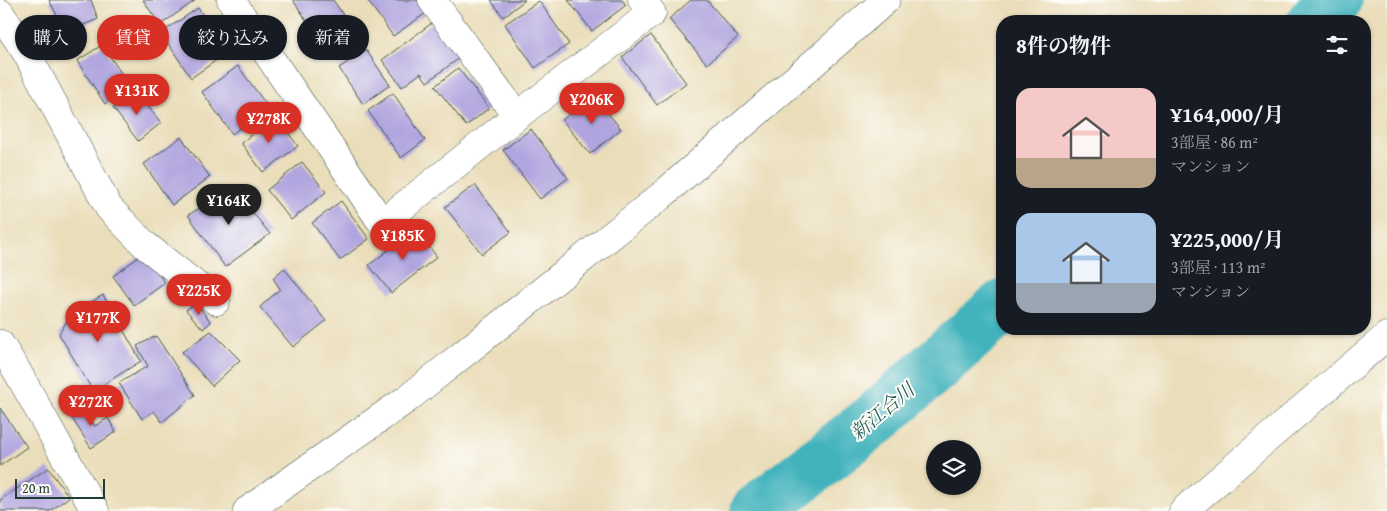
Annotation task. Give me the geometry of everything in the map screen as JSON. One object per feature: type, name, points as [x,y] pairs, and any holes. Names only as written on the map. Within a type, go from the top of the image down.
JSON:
[{"type":"street","points":[[231,0],[382,223],[654,4]]},
{"type":"street","points":[[432,0],[517,116]]},
{"type":"street","points":[[247,511],[407,399],[660,196],[886,0]]},
{"type":"street","points":[[0,13],[26,52],[109,208],[145,245],[216,301]]},
{"type":"street","points":[[1182,511],[1387,336]]},
{"type":"street","points":[[0,344],[9,376],[94,511]]},
{"type":"building","points":[[49,0],[91,0],[97,19],[87,23],[87,15],[57,15]]},
{"type":"building","points":[[143,0],[196,0],[169,19],[169,15],[153,15]]},
{"type":"building","points":[[293,0],[333,0],[343,15],[303,15]]},
{"type":"building","points":[[417,0],[426,13],[393,36],[368,1]]},
{"type":"building","points":[[491,0],[525,0],[503,17]]},
{"type":"building","points":[[568,0],[622,0],[626,5],[592,31]]},
{"type":"building","points":[[691,0],[707,0],[738,37],[707,64],[669,19]]},
{"type":"building","points":[[539,1],[569,44],[535,68],[505,24]]},
{"type":"building","points":[[198,8],[203,15],[188,15]]},
{"type":"building","points":[[436,20],[462,56],[427,82],[421,73],[402,87],[382,60]]},
{"type":"building","points":[[179,21],[179,60],[169,45],[169,28]]},
{"type":"building","points":[[651,35],[686,83],[657,105],[622,57]]},
{"type":"building","points":[[97,48],[97,60],[112,60],[130,86],[105,104],[77,61],[87,60],[87,55]]},
{"type":"building","points":[[369,54],[390,85],[363,104],[339,68],[351,60],[369,60]]},
{"type":"building","points":[[179,60],[217,60],[191,78]]},
{"type":"building","points":[[238,66],[268,107],[232,134],[202,92]]},
{"type":"building","points":[[458,68],[489,108],[466,126],[435,86]]},
{"type":"building","points":[[136,91],[161,123],[138,141],[113,108]]},
{"type":"building","points":[[393,93],[425,140],[401,158],[368,111]]},
{"type":"building","points":[[593,95],[621,129],[590,154],[562,120]]},
{"type":"building","points":[[275,116],[298,146],[263,172],[241,143]]},
{"type":"building","points":[[531,129],[568,178],[540,199],[503,150]]},
{"type":"building","points":[[181,137],[210,177],[172,205],[144,164]]},
{"type":"building","points":[[302,162],[326,192],[291,220],[267,190]]},
{"type":"building","points":[[475,185],[511,232],[482,254],[445,207]]},
{"type":"building","points":[[233,188],[270,234],[225,267],[188,215]]},
{"type":"building","points":[[341,201],[369,239],[340,260],[312,223]]},
{"type":"building","points":[[416,229],[437,257],[391,293],[369,265]]},
{"type":"building","points":[[144,253],[165,283],[134,305],[113,276]]},
{"type":"building","points":[[284,268],[326,321],[293,347],[260,307],[280,289],[273,278]]},
{"type":"building","points":[[103,295],[141,361],[93,391],[59,334],[71,314]]},
{"type":"building","points":[[196,303],[211,322],[203,329],[186,310]]},
{"type":"building","points":[[211,331],[240,360],[212,386],[182,352]]},
{"type":"building","points":[[156,336],[195,395],[162,422],[154,411],[142,419],[119,383],[148,366],[137,346]]},
{"type":"building","points":[[81,405],[95,426],[108,418],[116,432],[91,448],[68,412]]},
{"type":"building","points":[[0,408],[27,447],[0,466]]},
{"type":"building","points":[[48,468],[69,497],[50,511],[0,511],[0,500]]},
{"type":"waterway","name":"新江合川","points":[[1320,15],[1335,0]]},
{"type":"waterway","name":"新江合川","points":[[757,511],[874,420],[996,312]]}]
